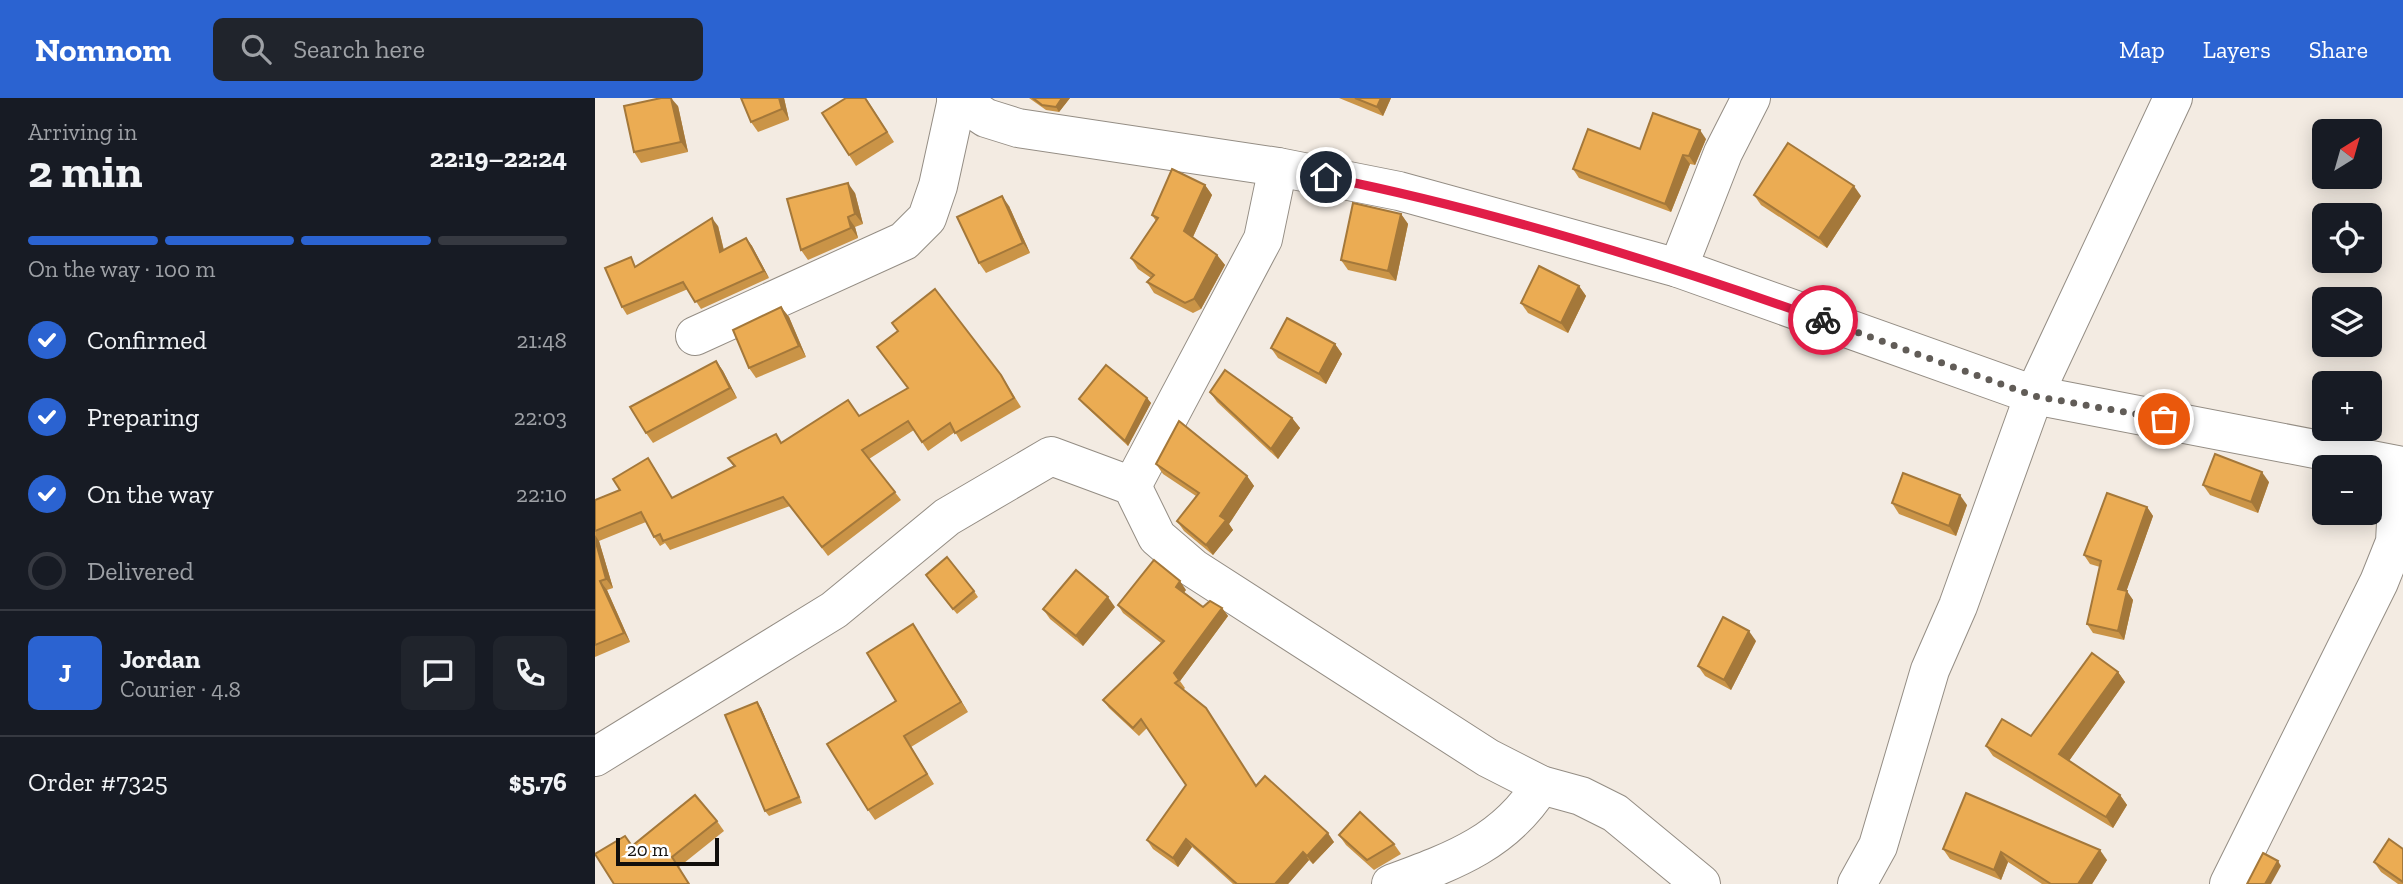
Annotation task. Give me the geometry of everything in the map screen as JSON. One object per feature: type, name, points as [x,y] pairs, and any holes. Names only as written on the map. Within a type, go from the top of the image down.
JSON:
[{"type":"street","points":[[1678,268],[1723,153],[1751,98]]},
{"type":"street","points":[[1857,884],[1878,846],[1930,670],[1958,606],[2034,396],[2173,98]]},
{"type":"street","points":[[695,336],[905,241],[927,218],[938,186],[956,99],[986,118],[1018,128],[1278,167],[1399,191],[1678,268],[2034,396],[2401,466],[2395,542],[2379,582],[2229,884]]},
{"type":"street","points":[[1132,486],[1263,239],[1278,167]]},
{"type":"street","points":[[595,757],[834,610],[947,517],[1051,456],[1132,486],[1157,537],[1193,568],[1488,758],[1541,785],[1581,796],[1615,813],[1702,884]]},
{"type":"street","points":[[1391,884],[1442,864],[1499,834],[1525,811],[1541,785]]},
{"type":"building","points":[[671,98],[681,142],[634,152],[624,106]]},
{"type":"building","points":[[741,98],[779,98],[782,109],[751,122]]},
{"type":"building","points":[[846,98],[865,98],[887,132],[849,155],[822,113]]},
{"type":"building","points":[[1033,98],[1062,98],[1056,107],[1042,105]]},
{"type":"building","points":[[1355,98],[1381,98],[1377,107]]},
{"type":"building","points":[[1653,113],[1700,130],[1689,156],[1683,155],[1665,204],[1573,169],[1588,129],[1640,149]]},
{"type":"building","points":[[1788,143],[1854,186],[1819,238],[1754,195]]},
{"type":"building","points":[[1172,169],[1205,185],[1184,231],[1217,255],[1194,299],[1185,303],[1147,282],[1154,275],[1131,258],[1158,218],[1152,215]]},
{"type":"building","points":[[848,183],[855,214],[848,217],[851,228],[801,250],[787,199]]},
{"type":"building","points":[[1002,196],[1023,243],[979,263],[957,217]]},
{"type":"building","points":[[1353,203],[1401,214],[1388,271],[1341,260]]},
{"type":"building","points":[[712,218],[720,252],[746,238],[764,271],[695,302],[683,282],[622,307],[605,268],[631,257],[635,267]]},
{"type":"building","points":[[1539,266],[1579,286],[1561,323],[1521,303]]},
{"type":"building","points":[[935,289],[1001,375],[1014,398],[955,433],[950,423],[922,442],[908,421],[862,450],[895,492],[822,547],[783,497],[663,541],[660,534],[654,537],[641,512],[595,531],[595,500],[620,490],[613,479],[648,458],[672,498],[735,466],[728,458],[776,434],[781,443],[848,400],[859,416],[908,388],[877,347],[898,331],[892,323]]},
{"type":"building","points":[[781,307],[799,346],[749,368],[733,330]]},
{"type":"building","points":[[1287,318],[1335,344],[1319,374],[1271,348]]},
{"type":"building","points":[[716,361],[730,388],[646,433],[630,407]]},
{"type":"building","points":[[1106,365],[1147,398],[1125,441],[1079,399]]},
{"type":"building","points":[[1225,370],[1292,418],[1271,449],[1210,392]]},
{"type":"building","points":[[1179,421],[1247,476],[1220,516],[1226,520],[1206,545],[1177,521],[1199,493],[1156,464]]},
{"type":"building","points":[[2215,454],[2262,472],[2251,502],[2203,485]]},
{"type":"building","points":[[1903,473],[1960,495],[1949,526],[1892,503]]},
{"type":"building","points":[[2107,493],[2147,507],[2118,589],[2127,591],[2118,631],[2087,624],[2101,561],[2084,555]]},
{"type":"building","points":[[595,539],[606,579],[600,581],[624,633],[595,645]]},
{"type":"building","points":[[947,557],[974,591],[953,609],[926,575]]},
{"type":"building","points":[[1154,560],[1180,581],[1176,587],[1203,607],[1210,601],[1222,608],[1174,673],[1179,680],[1175,683],[1206,708],[1256,786],[1265,776],[1328,833],[1307,856],[1303,852],[1275,884],[1237,884],[1186,839],[1173,858],[1147,840],[1186,785],[1141,719],[1133,728],[1103,700],[1164,641],[1118,605]]},
{"type":"building","points":[[1076,570],[1108,597],[1076,636],[1043,609]]},
{"type":"building","points":[[1723,617],[1749,631],[1724,680],[1698,666]]},
{"type":"building","points":[[913,624],[961,702],[904,736],[927,774],[868,810],[827,744],[896,701],[867,653]]},
{"type":"building","points":[[2092,653],[2118,672],[2059,754],[2120,795],[2106,817],[1986,746],[2002,719],[2031,736]]},
{"type":"building","points":[[757,702],[799,797],[765,811],[725,715]]},
{"type":"building","points":[[1966,793],[2100,850],[2078,884],[2051,884],[2001,852],[1994,870],[1943,849]]},
{"type":"building","points":[[695,795],[717,821],[672,857],[689,884],[614,884],[595,854],[625,836],[632,846]]},
{"type":"building","points":[[1360,812],[1394,844],[1367,860],[1339,835]]},
{"type":"building","points":[[2389,839],[2403,849],[2403,882],[2374,862]]},
{"type":"building","points":[[2263,853],[2278,861],[2265,884],[2247,884]]},
{"type":"way so far","points":[[1823,320],[2034,396],[2164,419]]},
{"type":"route","points":[[1326,177],[1399,191],[1678,268],[1823,320]]}]
